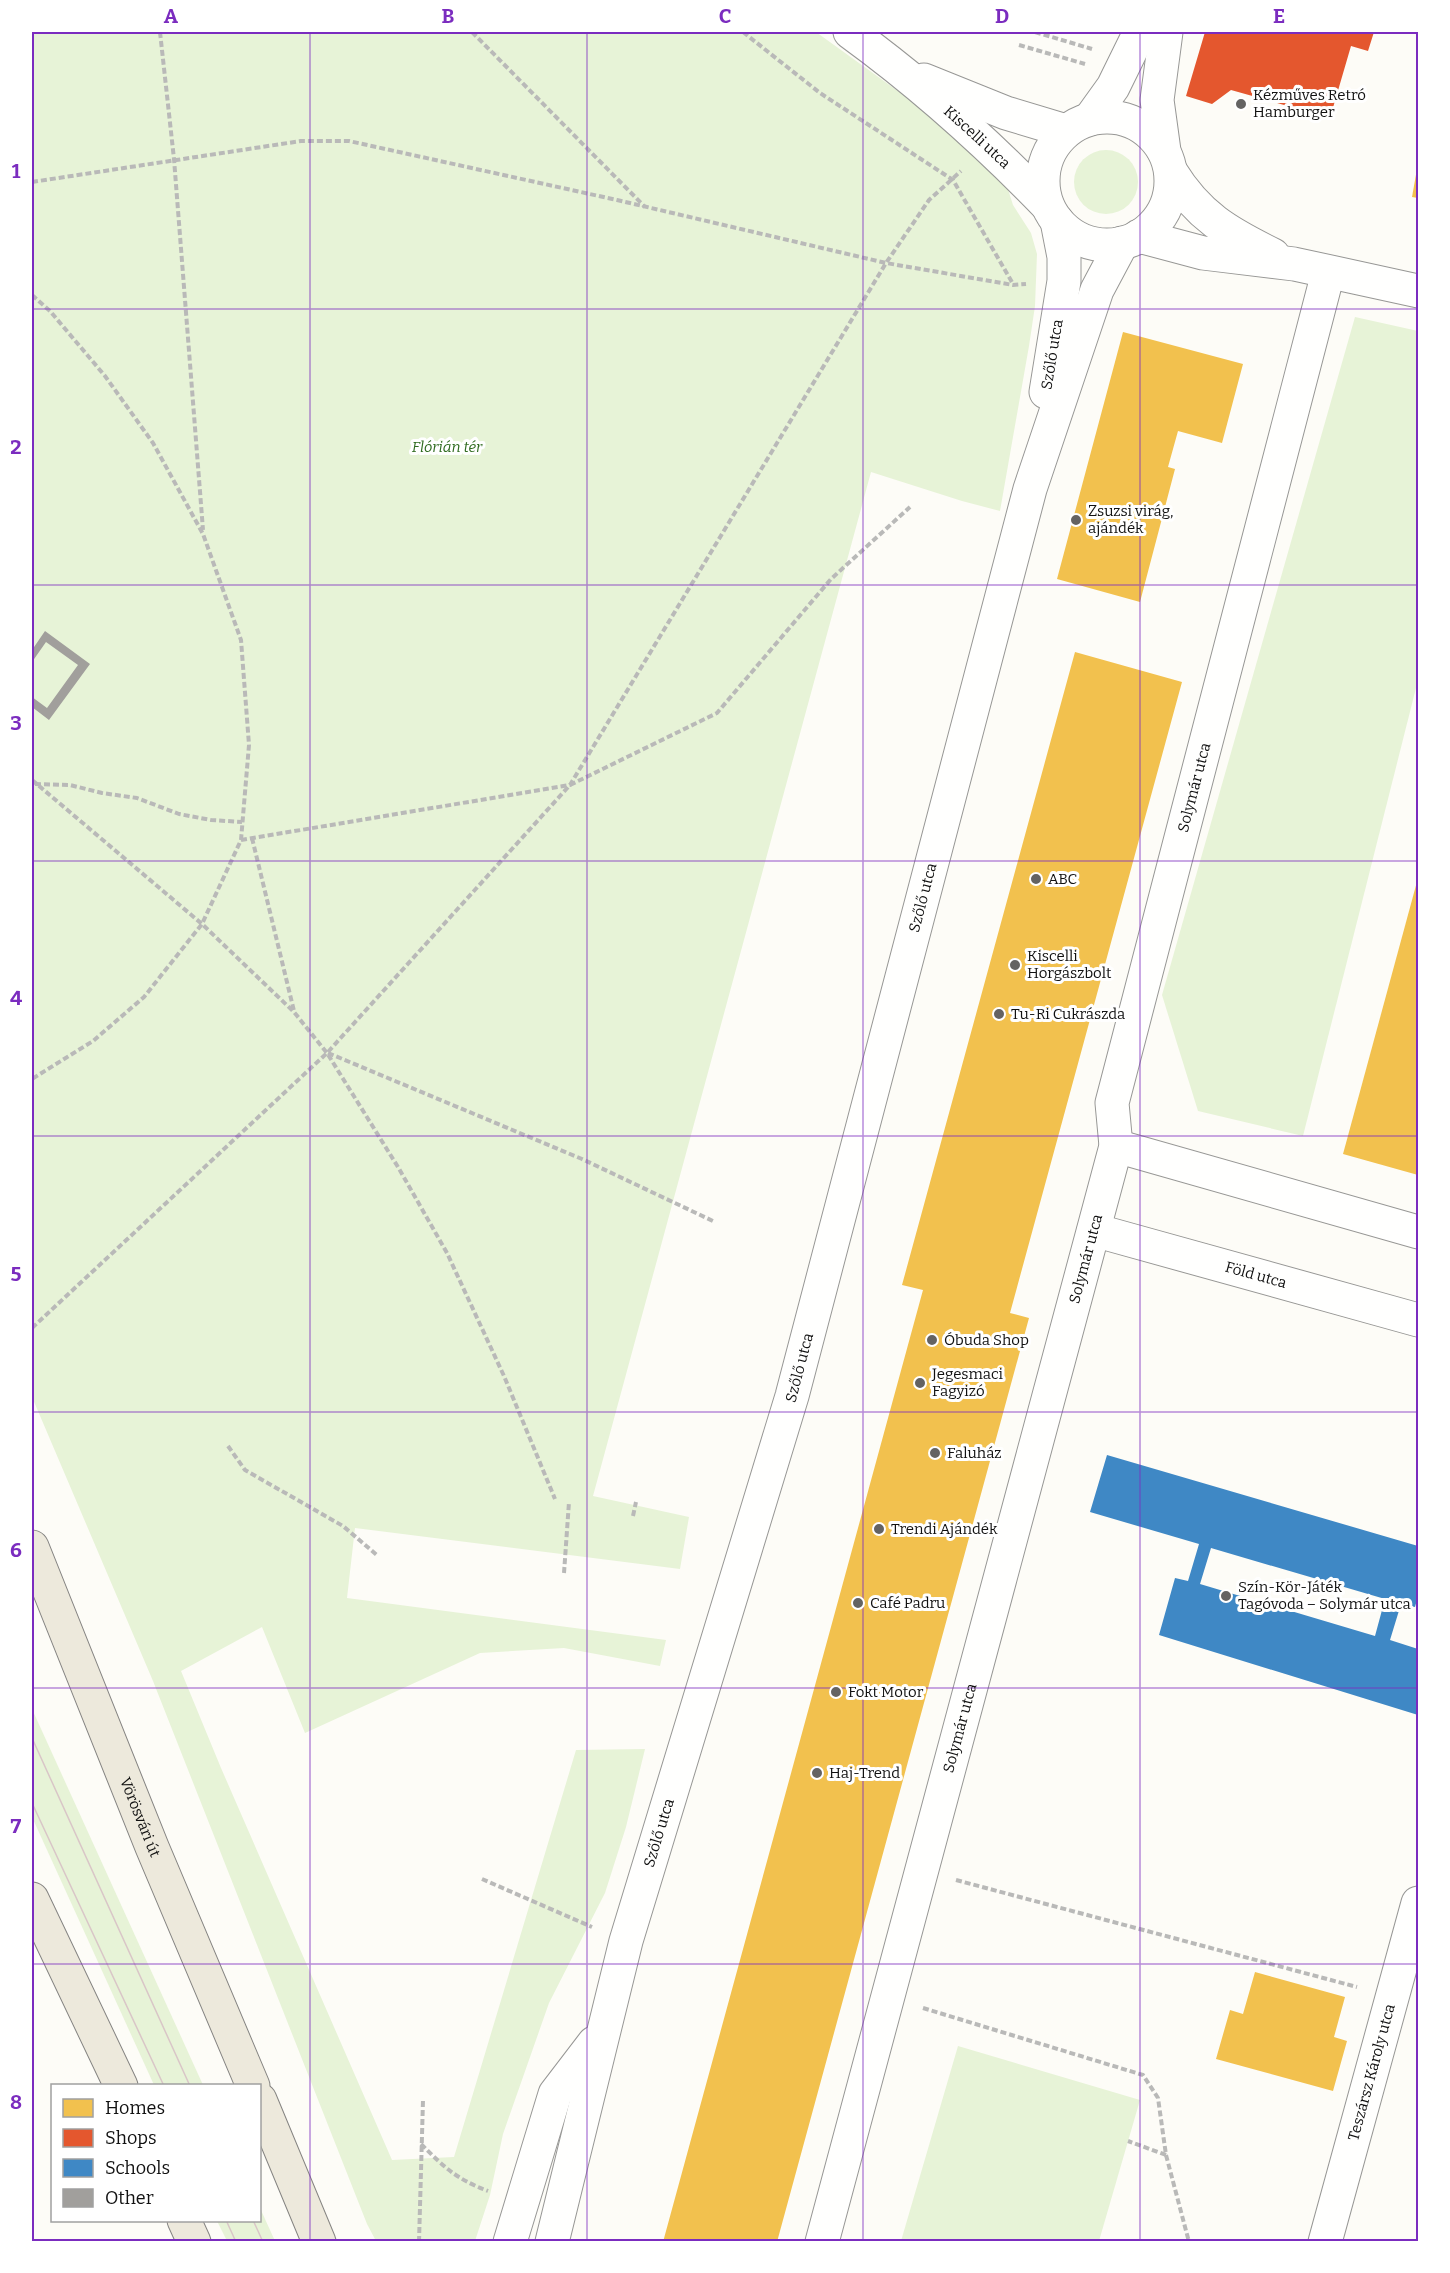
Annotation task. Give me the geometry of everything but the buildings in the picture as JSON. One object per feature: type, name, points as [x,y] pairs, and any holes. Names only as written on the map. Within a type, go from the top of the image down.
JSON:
[{"type":"main road","name":"Vörösvári út","points":[[32,1547],[152,1847],[253,2084]]},
{"type":"main road","points":[[32,1899],[121,2084]]},
{"type":"main road","points":[[261,2102],[319,2241]]},
{"type":"main road","points":[[185,2222],[194,2241]]},
{"type":"street","name":"Kiscelli utca","points":[[850,32],[905,72],[1015,172],[1052,213]]},
{"type":"street","points":[[1140,32],[1113,87],[1078,125],[1052,146],[1045,166],[1043,187],[1052,213],[1070,234],[1086,242],[1104,245],[1131,240],[1203,253],[1294,264],[1419,291]]},
{"type":"street","points":[[1131,240],[1154,225],[1165,209],[1171,191],[1157,100],[1166,32]]},
{"type":"street","name":"Kiscelli utca","points":[[905,72],[1006,112],[1078,125]]},
{"type":"street","points":[[1078,125],[1112,117],[1133,122],[1151,134],[1182,190],[1210,220],[1246,241],[1294,264]]},
{"type":"street","name":"Szőlő utca","points":[[1030,489],[1064,281],[1064,257],[1052,213]]},
{"type":"street","name":"Szőlő utca","points":[[552,2241],[626,1941],[792,1396],[1030,489],[1097,290],[1131,240]]},
{"type":"street","name":"Solymár utca","points":[[822,2241],[1116,1146],[1112,1103],[1328,273]]},
{"type":"street","points":[[1116,1146],[1419,1232]]},
{"type":"street","name":"Föld utca","points":[[1094,1230],[1419,1320]]},
{"type":"street","name":"Teszársz Károly utca","points":[[1325,2241],[1419,1903]]},
{"type":"street","points":[[510,2241],[555,2094],[602,2032]]},
{"type":"path","points":[[160,32],[174,159],[203,534]]},
{"type":"path","points":[[472,32],[646,207]]},
{"type":"path","points":[[743,32],[820,93],[953,180],[1013,285]]},
{"type":"path","points":[[1038,32],[1093,49]]},
{"type":"path","points":[[1019,45],[1086,64]]},
{"type":"path","points":[[32,182],[301,141],[349,141],[886,263],[1013,285],[1064,281]]},
{"type":"path","points":[[32,1328],[327,1053],[570,785],[886,263],[929,200],[953,180],[985,146]]},
{"type":"path","points":[[32,295],[50,311],[105,376],[153,443],[203,534],[241,640],[249,745],[241,840],[202,924],[144,997],[93,1041],[32,1078]]},
{"type":"path","points":[[241,840],[570,785],[717,713],[831,579],[910,507]]},
{"type":"path","points":[[33,782],[70,785],[137,798],[179,814],[211,820],[242,822]]},
{"type":"path","points":[[33,782],[202,924],[294,1012],[327,1053],[398,1167],[447,1253],[504,1376],[555,1499]]},
{"type":"path","points":[[252,838],[294,1012]]},
{"type":"path","points":[[327,1053],[582,1159],[715,1222]]},
{"type":"path","points":[[228,1446],[245,1470],[343,1526],[378,1556]]},
{"type":"path","points":[[564,1574],[569,1502]]},
{"type":"path","points":[[633,1516],[636,1502]]},
{"type":"path","points":[[922,1870],[1393,1997]]},
{"type":"path","points":[[482,1879],[583,1924]]},
{"type":"path","points":[[887,1997],[1143,2075],[1158,2098],[1166,2155],[1190,2241]]},
{"type":"path","points":[[419,2241],[423,2100]]},
{"type":"path","points":[[1128,2141],[1166,2155]]},
{"type":"path","points":[[421,2144],[448,2171],[465,2182],[522,2204]]},
{"type":"green space","name":"Flórián tér","points":[[32,32],[816,32],[974,146],[1005,180],[1013,205],[1031,233],[1037,254],[1035,306],[1000,511],[871,472],[593,1496],[689,1517],[680,1569],[355,1528],[347,1598],[666,1640],[660,1666],[564,1648],[480,1653],[305,1733],[262,1627],[181,1671],[392,2160],[454,2157],[576,1750],[645,1749],[626,1827],[605,1893],[549,2003],[503,2134],[490,2195],[475,2241],[376,2241],[367,2224],[153,1681],[32,1397]]},
{"type":"green space","points":[[1106,150],[1124,156],[1132,164],[1138,182],[1132,200],[1124,208],[1106,214],[1088,208],[1080,200],[1074,182],[1080,164],[1088,156]]},
{"type":"green space","points":[[1355,317],[1418,331],[1418,680],[1303,1136],[1198,1111],[1162,995]]},
{"type":"green space","points":[[32,1709],[203,2084],[154,2084],[32,1817]]},
{"type":"green space","points":[[958,2046],[1140,2100],[1099,2241],[901,2241]]},
{"type":"green space","points":[[261,2210],[275,2241],[227,2241],[218,2222],[261,2222]]},
{"type":"tram line","points":[[32,1738],[189,2084]]},
{"type":"tram line","points":[[32,1803],[163,2084]]},
{"type":"tram line","points":[[227,2222],[236,2242]]},
{"type":"tram line","points":[[254,2222],[263,2242]]},
{"type":"place","name":"Kézműves Retró Hamburger","points":[[1241,104]]},
{"type":"place","name":"Zsuzsi virág, ajándék","points":[[1076,520]]},
{"type":"place","name":"ABC","points":[[1036,879]]},
{"type":"place","name":"Kiscelli Horgászbolt","points":[[1015,965]]},
{"type":"place","name":"Tu-Ri Cukrászda","points":[[999,1014]]},
{"type":"place","name":"Óbuda Shop","points":[[932,1340]]},
{"type":"place","name":"Jegesmaci Fagyizó","points":[[920,1383]]},
{"type":"place","name":"Faluház","points":[[935,1453]]},
{"type":"place","name":"Trendi Ajándék","points":[[879,1529]]},
{"type":"place","name":"Szín-Kör-Játék Tagóvoda – Solymár utca","points":[[1226,1596]]},
{"type":"place","name":"Café Padru","points":[[858,1603]]},
{"type":"place","name":"Fokt Motor","points":[[836,1692]]},
{"type":"place","name":"Haj-Trend","points":[[817,1773]]}]
